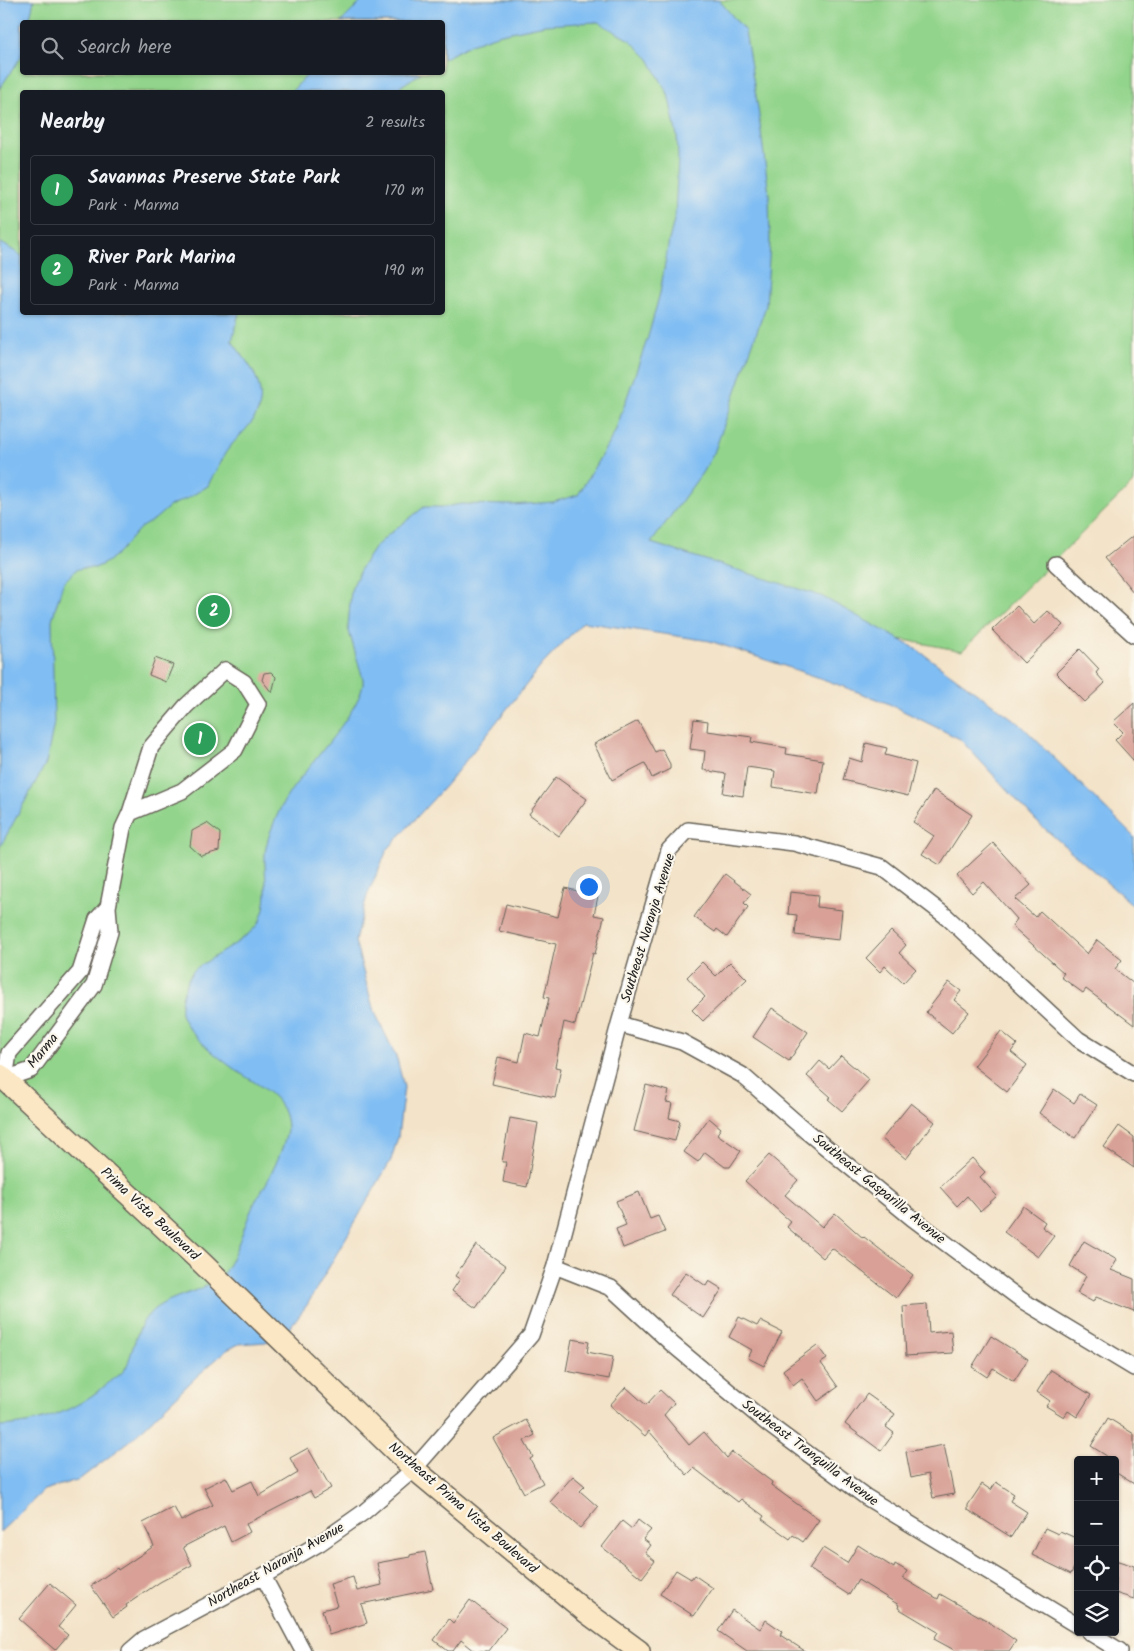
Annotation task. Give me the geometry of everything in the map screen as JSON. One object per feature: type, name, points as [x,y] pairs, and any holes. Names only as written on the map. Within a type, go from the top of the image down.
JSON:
[{"type":"main road","name":"Prima Vista Boulevard","points":[[3,1077],[200,1261],[297,1356]]},
{"type":"main road","name":"Northeast Prima Vista Boulevard","points":[[297,1356],[414,1469],[586,1612],[639,1651]]},
{"type":"street","points":[[1056,564],[1134,635]]},
{"type":"street","name":"Marma","points":[[108,907],[97,919],[80,972],[9,1053],[3,1077],[31,1070],[94,985],[110,932],[108,907],[123,828],[130,813],[151,747],[186,706],[225,670],[244,682],[258,704],[235,750],[182,791],[130,813]]},
{"type":"street","name":"Southeast Naranja Avenue","points":[[414,1469],[531,1335],[555,1266],[619,1024],[669,850],[688,830],[794,842],[882,867],[947,917],[1078,1039],[1134,1074]]},
{"type":"street","points":[[48,1009],[66,1022]]},
{"type":"street","name":"Southeast Gasparilla Avenue","points":[[619,1024],[682,1042],[742,1075],[904,1212],[1023,1301],[1134,1368]]},
{"type":"street","name":"Southeast Tranquilla Avenue","points":[[555,1266],[611,1288],[672,1344],[768,1424],[866,1497],[1074,1624]]},
{"type":"street","name":"Northeast Naranja Avenue","points":[[130,1651],[144,1639],[263,1576],[320,1543],[364,1512],[414,1469]]},
{"type":"street","points":[[263,1576],[304,1651]]},
{"type":"street","points":[[1096,1636],[1120,1651]]},
{"type":"green space","points":[[0,0],[1134,0],[1134,482],[962,651],[768,614],[538,564],[331,826],[288,1265],[0,1461]]},
{"type":"water","points":[[0,0],[34,0],[29,20],[20,20],[20,58],[0,88]]},
{"type":"water","points":[[363,0],[719,0],[745,31],[758,108],[769,194],[770,243],[766,306],[714,453],[702,473],[651,543],[821,596],[915,648],[1020,724],[1134,837],[1134,906],[1036,821],[960,739],[887,703],[710,641],[583,622],[542,665],[447,784],[387,850],[367,896],[355,941],[373,1008],[397,1059],[404,1087],[398,1137],[391,1160],[307,1305],[287,1331],[266,1342],[239,1344],[227,1350],[196,1377],[131,1440],[80,1479],[44,1490],[0,1532],[0,1426],[43,1419],[69,1409],[94,1394],[125,1369],[140,1327],[150,1313],[166,1302],[206,1286],[221,1276],[231,1261],[251,1210],[270,1177],[281,1150],[287,1129],[286,1118],[277,1101],[204,1045],[184,1021],[181,1007],[187,981],[194,970],[237,942],[258,924],[265,902],[266,846],[278,813],[290,792],[346,720],[362,690],[363,679],[348,628],[351,590],[362,566],[375,547],[424,507],[444,507],[461,504],[512,505],[553,502],[578,495],[615,432],[648,337],[660,293],[675,216],[677,136],[668,94],[649,59],[631,41],[598,22],[545,25],[497,35],[471,44],[445,58],[445,20],[343,20]]},
{"type":"water","points":[[307,75],[418,75],[395,90],[293,90]]},
{"type":"water","points":[[0,242],[20,255],[20,315],[238,315],[232,341],[255,375],[260,392],[260,403],[258,412],[253,420],[226,452],[208,486],[170,506],[155,519],[140,528],[119,552],[107,562],[95,568],[76,570],[63,583],[52,620],[54,723],[46,763],[0,847]]},
{"type":"building","points":[[1134,535],[1134,593],[1105,558]]},
{"type":"building","points":[[1017,606],[1034,624],[1048,611],[1063,625],[1024,663],[992,630]]},
{"type":"building","points":[[1080,649],[1099,669],[1096,673],[1105,683],[1085,702],[1056,673]]},
{"type":"building","points":[[155,658],[173,665],[166,682],[149,675]]},
{"type":"building","points":[[271,672],[276,677],[272,693],[262,680],[264,673]]},
{"type":"building","points":[[1134,703],[1134,761],[1115,740],[1123,732],[1113,722]]},
{"type":"building","points":[[694,719],[708,721],[707,731],[752,737],[751,742],[787,748],[786,754],[823,760],[818,794],[773,787],[775,771],[747,767],[743,796],[723,793],[726,774],[703,770],[705,751],[690,749]]},
{"type":"building","points":[[638,721],[655,752],[662,749],[670,764],[670,769],[652,778],[645,763],[612,780],[594,744]]},
{"type":"building","points":[[866,743],[887,748],[885,755],[916,763],[908,796],[843,780],[849,758],[862,762]]},
{"type":"building","points":[[556,777],[587,799],[559,836],[529,814]]},
{"type":"building","points":[[934,790],[972,815],[940,865],[922,854],[934,836],[913,822]]},
{"type":"building","points":[[207,823],[220,833],[219,851],[201,856],[190,846],[192,831]]},
{"type":"building","points":[[993,843],[1031,885],[1015,899],[1035,917],[1040,911],[1087,954],[1097,940],[1122,960],[1115,969],[1134,984],[1134,1025],[1086,989],[1083,993],[1061,977],[1064,973],[1012,926],[1017,919],[984,882],[972,893],[957,876]]},
{"type":"building","points":[[725,874],[751,894],[744,903],[748,907],[727,937],[717,929],[715,932],[694,917]]},
{"type":"building","points":[[565,888],[598,896],[594,915],[604,917],[575,1025],[564,1022],[555,1067],[561,1068],[555,1098],[492,1084],[498,1057],[519,1062],[525,1033],[540,1037],[549,998],[544,997],[556,944],[499,931],[506,904],[558,917]]},
{"type":"building","points":[[790,892],[818,895],[817,907],[842,910],[839,940],[795,935],[797,915],[788,914]]},
{"type":"building","points":[[891,931],[906,945],[899,953],[916,969],[903,983],[885,966],[880,972],[866,958]]},
{"type":"building","points":[[702,962],[716,976],[730,962],[747,979],[703,1021],[692,1010],[705,997],[687,977]]},
{"type":"building","points":[[949,982],[961,991],[954,1000],[969,1012],[952,1033],[926,1012]]},
{"type":"building","points":[[772,1008],[808,1032],[789,1061],[753,1037]]},
{"type":"building","points":[[1001,1031],[1017,1044],[1011,1052],[1027,1065],[1007,1092],[974,1066]]},
{"type":"building","points":[[841,1056],[869,1080],[842,1111],[828,1099],[831,1097],[807,1076],[820,1061],[829,1069]]},
{"type":"building","points":[[646,1085],[669,1091],[666,1102],[672,1103],[669,1118],[680,1121],[675,1141],[634,1131]]},
{"type":"building","points":[[1054,1089],[1074,1103],[1080,1094],[1097,1105],[1075,1138],[1039,1113]]},
{"type":"building","points":[[911,1103],[935,1122],[906,1159],[882,1139]]},
{"type":"building","points":[[510,1118],[538,1123],[527,1187],[503,1182],[506,1162],[502,1162]]},
{"type":"building","points":[[709,1118],[721,1128],[717,1134],[741,1151],[730,1167],[725,1167],[705,1152],[698,1162],[684,1152]]},
{"type":"building","points":[[1119,1126],[1134,1137],[1134,1168],[1104,1147]]},
{"type":"building","points":[[769,1155],[798,1180],[785,1195],[822,1227],[835,1213],[863,1238],[913,1275],[896,1298],[832,1248],[823,1258],[787,1227],[791,1222],[745,1181]]},
{"type":"building","points":[[972,1158],[985,1172],[980,1177],[997,1196],[980,1211],[967,1196],[957,1206],[940,1187]]},
{"type":"building","points":[[639,1192],[650,1219],[658,1216],[665,1232],[623,1248],[616,1229],[626,1225],[616,1201]]},
{"type":"building","points":[[1023,1206],[1045,1222],[1042,1227],[1054,1236],[1038,1257],[1004,1232]]},
{"type":"building","points":[[1084,1241],[1117,1260],[1111,1270],[1134,1279],[1134,1312],[1096,1297],[1093,1302],[1077,1293],[1086,1276],[1070,1266]]},
{"type":"building","points":[[476,1245],[506,1266],[476,1308],[452,1291],[460,1279],[455,1276]]},
{"type":"building","points":[[686,1272],[706,1286],[709,1281],[722,1289],[703,1318],[670,1295]]},
{"type":"building","points":[[927,1304],[929,1333],[951,1331],[953,1353],[906,1356],[903,1306]]},
{"type":"building","points":[[739,1317],[757,1326],[760,1321],[782,1332],[764,1366],[748,1358],[752,1350],[729,1337]]},
{"type":"building","points":[[991,1336],[1028,1359],[1014,1381],[993,1368],[987,1377],[972,1367]]},
{"type":"building","points":[[572,1339],[589,1342],[587,1352],[613,1357],[609,1379],[566,1371]]},
{"type":"building","points":[[817,1345],[827,1359],[821,1363],[838,1387],[818,1401],[802,1378],[793,1385],[783,1370]]},
{"type":"building","points":[[1051,1370],[1091,1395],[1077,1417],[1068,1411],[1064,1417],[1046,1406],[1050,1401],[1037,1392]]},
{"type":"building","points":[[626,1387],[646,1405],[660,1390],[674,1403],[664,1415],[689,1445],[704,1432],[727,1458],[732,1452],[772,1482],[771,1485],[819,1520],[803,1542],[793,1535],[790,1539],[762,1519],[764,1516],[741,1499],[738,1502],[694,1468],[687,1475],[649,1431],[645,1436],[610,1405]]},
{"type":"building","points":[[867,1394],[895,1414],[886,1427],[894,1433],[881,1451],[845,1424]]},
{"type":"building","points":[[1108,1418],[1134,1434],[1134,1484],[1119,1475],[1119,1456],[1107,1456],[1091,1446]]},
{"type":"building","points":[[526,1420],[535,1435],[524,1441],[533,1457],[530,1459],[543,1483],[524,1493],[493,1438]]},
{"type":"building","points":[[944,1445],[954,1494],[933,1498],[928,1474],[911,1478],[906,1452]]},
{"type":"building","points":[[308,1448],[331,1488],[314,1498],[310,1491],[246,1524],[250,1532],[231,1542],[224,1526],[183,1547],[192,1565],[160,1582],[126,1605],[127,1607],[113,1617],[91,1586],[154,1546],[143,1523],[174,1507],[181,1521],[213,1505],[204,1488],[226,1477],[233,1490],[252,1481],[259,1496],[298,1473],[290,1458]]},
{"type":"building","points":[[573,1476],[585,1486],[580,1491],[598,1507],[580,1528],[550,1502]]},
{"type":"building","points":[[996,1482],[1014,1494],[1010,1501],[1027,1512],[1011,1537],[968,1510],[968,1505],[982,1484],[991,1490]]},
{"type":"building","points":[[638,1520],[651,1530],[643,1539],[651,1545],[645,1553],[655,1561],[642,1578],[602,1547],[622,1521],[632,1529]]},
{"type":"building","points":[[1045,1528],[1058,1534],[1060,1531],[1074,1537],[1074,1568],[1071,1574],[1032,1555]]},
{"type":"building","points":[[858,1545],[894,1568],[895,1564],[907,1571],[903,1578],[938,1599],[940,1594],[986,1620],[1016,1641],[1009,1651],[956,1651],[934,1639],[938,1632],[898,1608],[899,1605],[858,1580],[849,1595],[809,1569],[823,1548],[847,1563]]},
{"type":"building","points":[[425,1552],[433,1589],[361,1604],[367,1623],[329,1635],[322,1610],[337,1606],[330,1584],[353,1577],[357,1591],[382,1585],[377,1563],[410,1557],[410,1555]]},
{"type":"building","points":[[1119,1561],[1134,1566],[1134,1599],[1119,1594]]},
{"type":"building","points":[[676,1570],[691,1579],[694,1575],[713,1588],[694,1616],[660,1594]]},
{"type":"building","points":[[50,1583],[76,1605],[58,1627],[68,1635],[55,1650],[19,1619]]},
{"type":"building","points":[[470,1600],[506,1628],[489,1651],[475,1651],[461,1640],[453,1651],[448,1651],[434,1640],[449,1619],[453,1623]]},
{"type":"building","points":[[732,1610],[760,1629],[766,1620],[782,1631],[780,1635],[805,1651],[747,1651],[718,1631]]},
{"type":"place","name":"River Park Marina","points":[[214,611]]},
{"type":"place","name":"Savannas Preserve State Park","points":[[200,739]]}]
